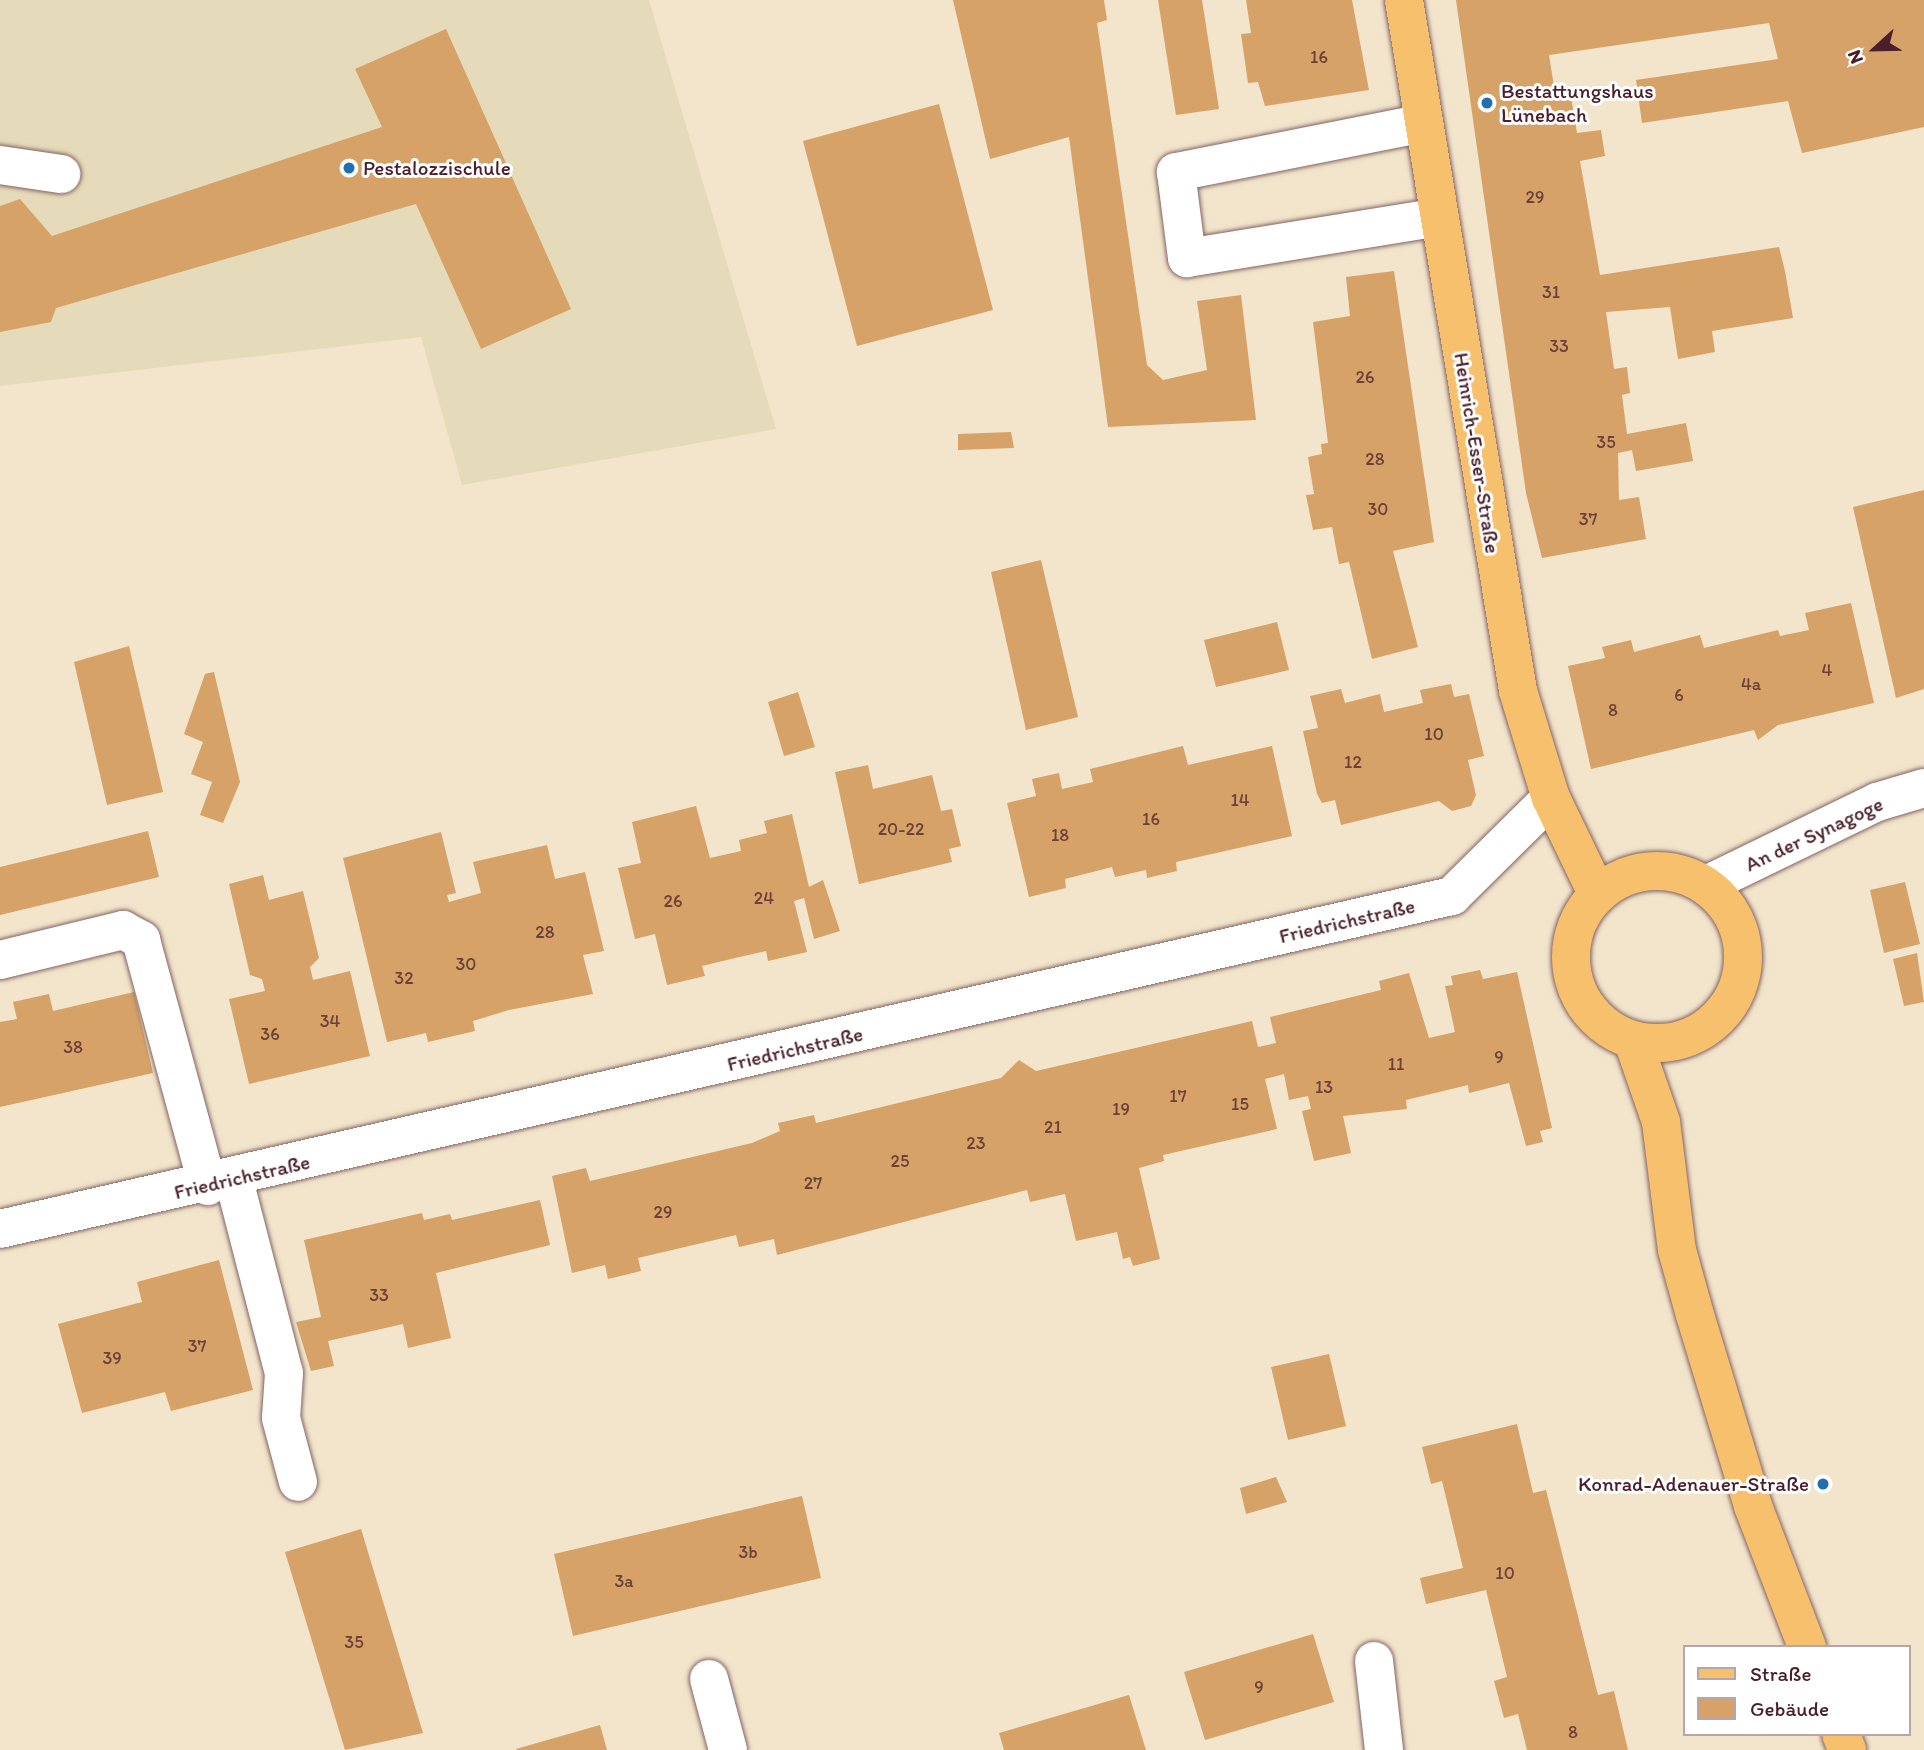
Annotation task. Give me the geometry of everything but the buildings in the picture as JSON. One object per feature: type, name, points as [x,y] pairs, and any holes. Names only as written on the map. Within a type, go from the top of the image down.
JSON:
[{"type":"main road","name":"Heinrich-Esser-Straße","points":[[1404,0],[1518,691],[1551,798],[1597,893]]},
{"type":"main road","points":[[1669,870],[1706,885],[1728,905],[1741,933],[1744,959],[1738,991],[1700,1033],[1669,1043],[1633,1041],[1592,1016],[1573,982],[1573,935],[1597,893],[1644,872],[1669,870]]},
{"type":"main road","points":[[1633,1041],[1661,1122],[1676,1250],[1754,1506],[1806,1645]]},
{"type":"street","points":[[1424,123],[1175,172],[1186,258],[1440,217]]},
{"type":"street","points":[[0,165],[61,174]]},
{"type":"street","name":"An der Synagoge","points":[[1706,885],[1877,802],[1924,788]]},
{"type":"street","name":"Friedrichstraße","points":[[0,1229],[221,1183],[1452,896],[1551,798]]},
{"type":"street","points":[[0,960],[123,930],[141,940],[284,1373],[281,1418],[298,1482]]},
{"type":"street","points":[[1374,1661],[1384,1750]]},
{"type":"street","points":[[709,1679],[727,1750]]},
{"type":"shaded area","name":"Pestalozzischule","points":[[0,0],[649,0],[776,429],[462,485],[421,337],[0,386]]},
{"type":"place","name":"Bestattungshaus Lünebach","points":[[1487,103]]},
{"type":"place","name":"Pestalozzischule","points":[[349,168]]},
{"type":"place","name":"Konrad-Adenauer-Straße","points":[[1823,1484]]}]
